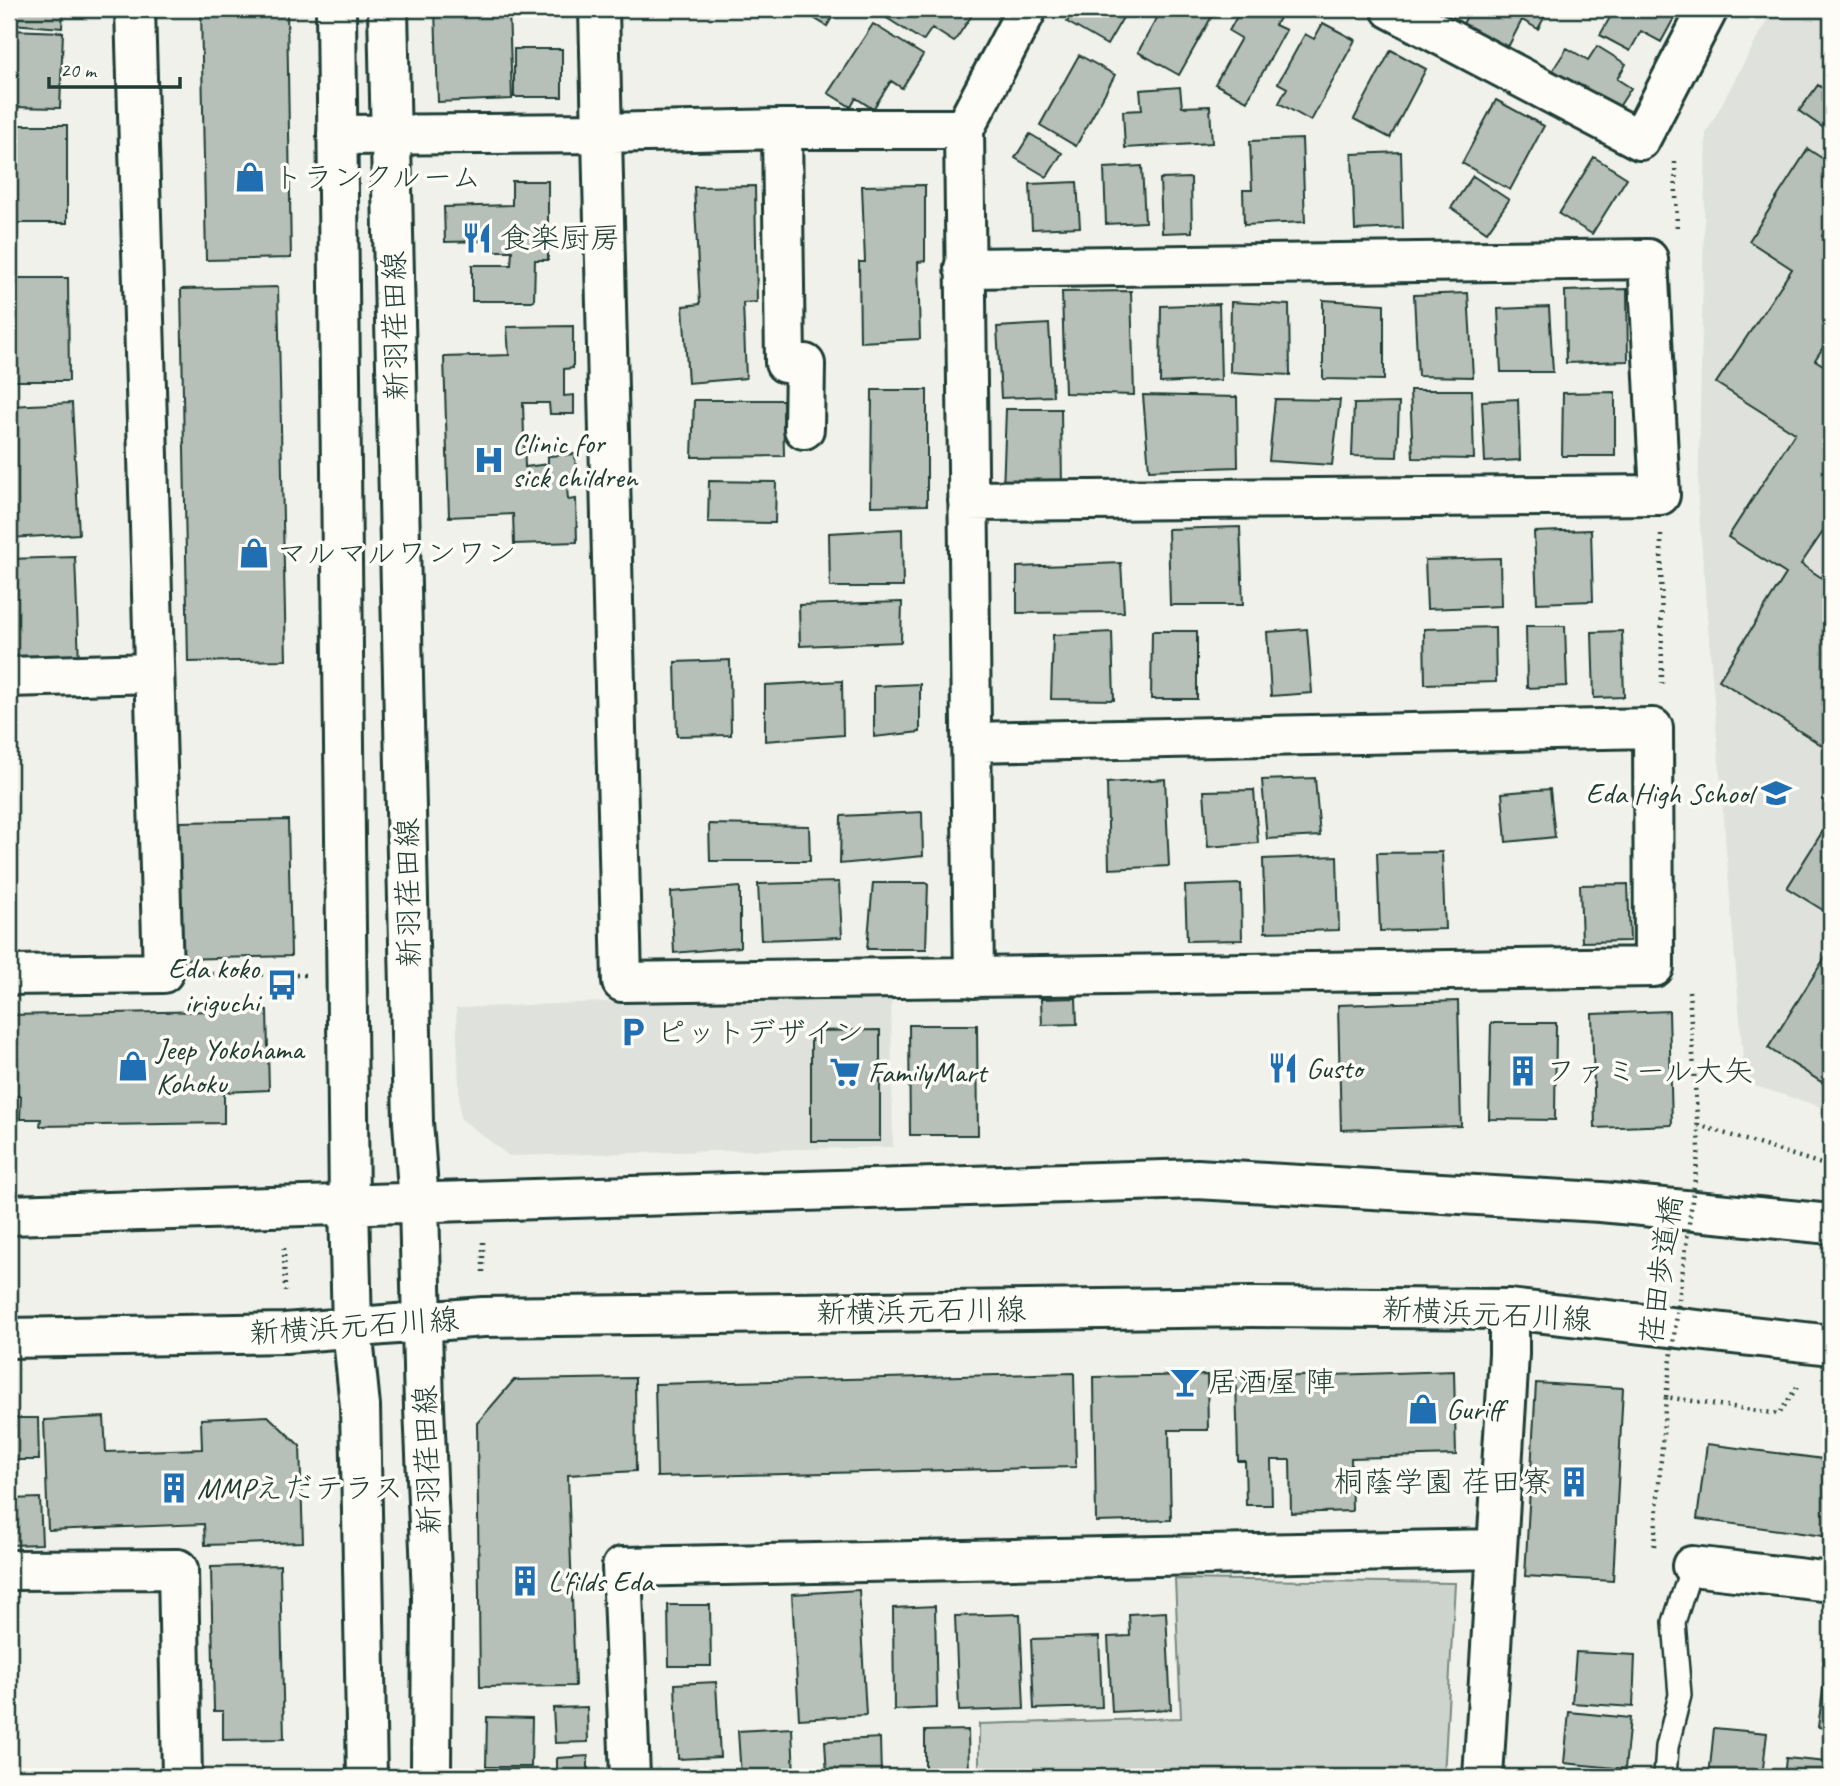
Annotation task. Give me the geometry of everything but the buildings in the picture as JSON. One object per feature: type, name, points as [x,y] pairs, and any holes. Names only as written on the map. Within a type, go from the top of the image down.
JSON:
[{"type":"street","points":[[9,975],[163,973],[135,9]]},
{"type":"street","name":"新羽荏田線","points":[[336,9],[349,1204],[352,1328],[360,1406],[367,1777]]},
{"type":"street","name":"新羽荏田線","points":[[388,9],[413,1122],[419,1203],[432,1596],[431,1777]]},
{"type":"street","points":[[599,9],[622,982],[1654,967],[1653,728],[971,742]]},
{"type":"street","points":[[974,978],[964,130],[1027,9]]},
{"type":"street","points":[[1391,9],[1640,140],[1708,9]]},
{"type":"street","points":[[337,135],[782,129],[964,130]]},
{"type":"street","points":[[782,129],[785,363],[805,364],[804,429]]},
{"type":"street","points":[[964,268],[1648,259],[1660,495],[968,501]]},
{"type":"street","points":[[9,677],[153,673]]},
{"type":"street","points":[[9,1215],[1197,1179],[1601,1202],[1831,1224]]},
{"type":"street","name":"新横浜元石川線","points":[[9,1338],[285,1333],[483,1317],[1252,1307],[1509,1309],[1831,1345]]},
{"type":"street","points":[[1483,1777],[1509,1354],[1509,1309]]},
{"type":"street","points":[[630,1777],[622,1567],[1495,1549]]},
{"type":"street","points":[[1692,1566],[1831,1582]]},
{"type":"street","points":[[9,1570],[178,1569],[183,1777]]},
{"type":"lane","points":[[1665,1777],[1667,1747],[1679,1695],[1674,1622],[1692,1566]]},
{"type":"path","points":[[1675,148],[1677,232]]},
{"type":"path","points":[[1661,527],[1662,699]]},
{"type":"path","points":[[163,973],[313,976]]},
{"type":"path","name":"荏田歩道橋","points":[[1654,1549],[1666,1397],[1699,1148],[1689,982]]},
{"type":"path","points":[[1698,1125],[1831,1167]]},
{"type":"path","points":[[482,1240],[483,1278]]},
{"type":"path","points":[[284,1248],[285,1303]]},
{"type":"path","points":[[1666,1397],[1779,1414],[1797,1387]]},
{"type":"shaded area","name":"Eda High School","points":[[1773,9],[1831,9],[1831,1110],[1745,1083],[1698,503],[1706,133]]},
{"type":"shaded area","points":[[891,990],[893,1147],[509,1156],[460,1118],[456,1008]]},
{"type":"shaded area","points":[[1175,1579],[1455,1583],[1444,1777],[979,1777],[979,1724],[1181,1718]]},
{"type":"place","name":"トランクルーム","points":[[250,177]]},
{"type":"place","name":"食楽厨房","points":[[477,238]]},
{"type":"place","name":"Clinic for sick children","points":[[489,460]]},
{"type":"place","name":"マルマルワンワン","points":[[254,553]]},
{"type":"place","name":"Eda High School","points":[[1776,793]]},
{"type":"place","name":"Eda koko iriguchi","points":[[282,985]]},
{"type":"place","name":"ピットデザイン","points":[[633,1032]]},
{"type":"place","name":"Jeep Yokohama Kohoku","points":[[133,1066]]},
{"type":"place","name":"Gusto","points":[[1283,1068]]},
{"type":"place","name":"ファミール大矢","points":[[1523,1071]]},
{"type":"place","name":"FamilyMart","points":[[845,1072]]},
{"type":"place","name":"居酒屋 陣","points":[[1185,1382]]},
{"type":"place","name":"Guriff","points":[[1423,1409]]},
{"type":"place","name":"桐蔭学園 荏田寮","points":[[1574,1482]]},
{"type":"place","name":"MMPえだテラス","points":[[174,1488]]},
{"type":"place","name":"L'filds Eda","points":[[525,1581]]}]
